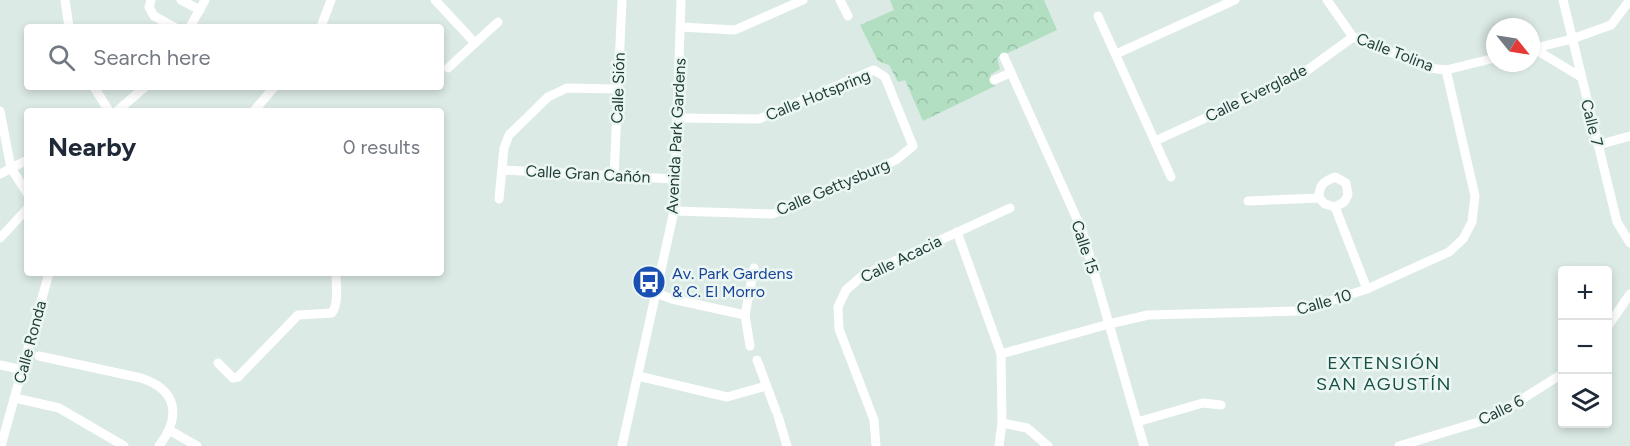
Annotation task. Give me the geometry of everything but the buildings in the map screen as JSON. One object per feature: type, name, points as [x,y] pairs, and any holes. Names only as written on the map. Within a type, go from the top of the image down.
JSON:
[{"type":"street","points":[[65,0],[69,24]]},
{"type":"street","points":[[151,0],[149,7],[154,16],[169,24]]},
{"type":"street","points":[[181,0],[200,9]]},
{"type":"street","points":[[192,24],[205,0]]},
{"type":"street","points":[[322,24],[331,0]]},
{"type":"street","points":[[435,0],[475,43]]},
{"type":"street","name":"Calle Sión","points":[[614,176],[622,0]]},
{"type":"street","name":"Avenida Park Gardens","points":[[622,446],[674,211],[681,0]]},
{"type":"street","points":[[681,27],[735,30],[804,0]]},
{"type":"street","points":[[840,0],[848,16]]},
{"type":"street","points":[[1116,54],[1236,0]]},
{"type":"street","name":"Calle Tolina","points":[[1327,0],[1353,37],[1429,68],[1446,70]]},
{"type":"street","name":"Calle 7","points":[[1563,0],[1617,222],[1630,243]]},
{"type":"street","points":[[1540,47],[1572,39],[1611,25],[1630,0]]},
{"type":"street","points":[[1098,16],[1171,177]]},
{"type":"street","points":[[448,68],[498,22]]},
{"type":"street","name":"Calle Everglade","points":[[1155,141],[1302,74],[1353,37]]},
{"type":"street","points":[[1540,54],[1581,77]]},
{"type":"street","name":"Calle 15","points":[[1004,57],[1082,230],[1144,446]]},
{"type":"street","points":[[1446,70],[1486,60]]},
{"type":"street","name":"Calle Hotspring","points":[[677,118],[759,119],[874,70],[885,77]]},
{"type":"street","name":"Calle 10","points":[[1001,354],[1148,315],[1299,311],[1367,289],[1449,252],[1463,239],[1472,222],[1475,196],[1446,70]]},
{"type":"street","points":[[994,80],[1010,73]]},
{"type":"street","name":"Calle Gettysburg","points":[[674,211],[773,214],[896,160],[913,146],[885,77]]},
{"type":"street","points":[[500,199],[504,148],[509,135],[548,97],[567,88],[618,89]]},
{"type":"street","points":[[96,90],[107,108]]},
{"type":"street","points":[[120,108],[142,90]]},
{"type":"street","points":[[256,108],[272,90]]},
{"type":"street","points":[[0,111],[11,168],[24,188]]},
{"type":"street","points":[[1598,145],[1630,136]]},
{"type":"street","points":[[0,174],[24,162]]},
{"type":"street","name":"Calle Gran Cañón","points":[[502,170],[675,179]]},
{"type":"street","points":[[1335,177],[1346,183],[1348,195],[1344,202],[1335,207],[1325,204],[1319,198],[1319,189],[1323,182],[1335,177]]},
{"type":"street","points":[[1248,201],[1319,198]]},
{"type":"street","name":"Calle Acacia","points":[[876,446],[874,420],[839,329],[838,307],[846,290],[862,276],[1010,207]]},
{"type":"street","points":[[1335,207],[1367,289]]},
{"type":"street","points":[[0,238],[24,212]]},
{"type":"street","points":[[957,232],[1001,354],[1002,423],[999,446]]},
{"type":"street","points":[[750,346],[745,315],[754,268]]},
{"type":"street","name":"Calle Ronda","points":[[1,446],[48,276]]},
{"type":"street","points":[[218,363],[233,378],[238,377],[298,315],[332,314],[336,302],[336,276]]},
{"type":"street","points":[[656,293],[745,315]]},
{"type":"street","points":[[1612,320],[1630,294]]},
{"type":"street","points":[[39,356],[149,380],[168,396],[174,408],[173,422],[159,446]]},
{"type":"street","points":[[757,360],[788,446]]},
{"type":"street","points":[[0,365],[23,370]]},
{"type":"street","points":[[638,376],[727,397],[766,386]]},
{"type":"street","name":"Calle 6","points":[[1399,446],[1492,418],[1558,377]]},
{"type":"street","points":[[15,398],[59,408],[124,446]]},
{"type":"street","points":[[1137,422],[1203,403],[1221,405]]},
{"type":"street","points":[[1002,423],[1027,428],[1048,446]]},
{"type":"street","points":[[168,430],[197,446]]},
{"type":"street","points":[[1438,435],[1442,446]]},
{"type":"green space","points":[[890,0],[1044,0],[1057,30],[997,58],[1000,69],[990,75],[995,86],[923,121],[905,80],[898,82],[889,65],[878,61],[860,25],[894,10]]},
{"type":"place","name":"Av. Park Gardens & C. El Morro","points":[[649,282]]},
{"type":"district","name":"EXTENSIÓN SAN AGUSTÍN","points":[[1384,373]]}]
